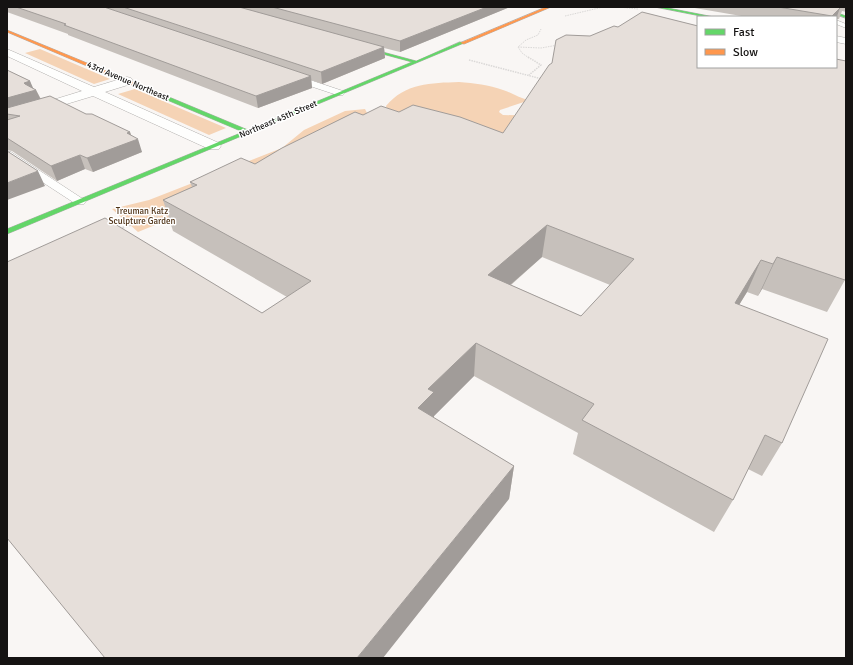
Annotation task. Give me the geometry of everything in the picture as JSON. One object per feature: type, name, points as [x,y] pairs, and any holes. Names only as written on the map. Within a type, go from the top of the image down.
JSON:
[{"type":"street","name":"Northeast 45th Street","points":[[7,232],[549,7]]},
{"type":"street","points":[[657,7],[706,16]]},
{"type":"street","points":[[817,7],[846,17]]},
{"type":"street","name":"43rd Avenue Northeast","points":[[7,31],[248,132]]},
{"type":"street","points":[[342,41],[416,62]]},
{"type":"street","points":[[7,51],[36,43]]},
{"type":"street","points":[[7,51],[214,146]]},
{"type":"street","points":[[7,118],[126,81]]},
{"type":"lane","points":[[816,16],[833,13]]},
{"type":"lane","points":[[280,73],[340,93]]},
{"type":"lane","points":[[7,154],[80,201]]},
{"type":"path","points":[[564,16],[603,7]]},
{"type":"path","points":[[619,7],[640,9]]},
{"type":"path","points":[[518,47],[526,40],[538,35],[541,29]]},
{"type":"path","points":[[518,47],[541,48],[563,43]]},
{"type":"path","points":[[518,47],[522,52],[540,65],[529,76]]},
{"type":"path","points":[[439,52],[545,80]]},
{"type":"path","points":[[114,231],[171,212]]},
{"type":"green space","points":[[40,49],[110,79],[94,84],[25,53]]},
{"type":"green space","points":[[459,82],[492,87],[530,100],[500,110],[499,112],[503,115],[546,116],[511,146],[389,117],[386,106],[393,98],[401,93],[429,84]]},
{"type":"green space","points":[[135,89],[226,128],[209,135],[118,94]]},
{"type":"green space","name":"Treuman Katz Sculpture Garden","points":[[365,109],[373,125],[204,205],[138,232],[112,209],[149,200],[282,148],[304,130],[345,111]]},
{"type":"building","points":[[16,7],[104,7],[311,76],[256,96],[64,25],[66,24]]},
{"type":"building","points":[[123,7],[239,7],[384,47],[321,72]]},
{"type":"building","points":[[272,7],[487,7],[400,41]]},
{"type":"building","points":[[778,7],[841,7],[832,16]]},
{"type":"building","points":[[642,12],[697,26],[697,68],[837,68],[837,59],[846,61],[846,278],[845,280],[777,257],[773,264],[761,260],[735,303],[828,339],[782,443],[765,435],[733,500],[582,420],[594,404],[476,343],[428,389],[434,392],[418,408],[514,466],[357,658],[105,658],[7,538],[7,262],[105,218],[262,313],[311,281],[163,200],[197,185],[190,182],[241,158],[255,164],[282,148],[355,112],[363,115],[381,106],[399,112],[413,105],[460,117],[503,133],[549,65],[552,63],[556,40],[566,35],[590,36],[614,26],[618,27]],"holes":[[[547,225],[634,259],[581,316],[488,275]]]},
{"type":"building","points":[[7,70],[30,81],[24,83],[36,90],[7,98]]},
{"type":"building","points":[[50,96],[86,114],[92,114],[130,132],[127,133],[138,139],[87,158],[80,155],[51,166],[7,138],[7,120],[20,116],[7,114],[7,108]]},
{"type":"building","points":[[7,151],[38,171],[7,183]]},
{"type":"traffic: fast","points":[[657,7],[706,16]]},
{"type":"traffic: fast","points":[[817,7],[846,17]]},
{"type":"traffic: fast","points":[[7,232],[462,43]]},
{"type":"traffic: fast","points":[[355,45],[416,62]]},
{"type":"traffic: fast","points":[[143,88],[248,132]]},
{"type":"traffic: slow","points":[[462,43],[549,7]]},
{"type":"traffic: slow","points":[[7,31],[143,88]]}]
